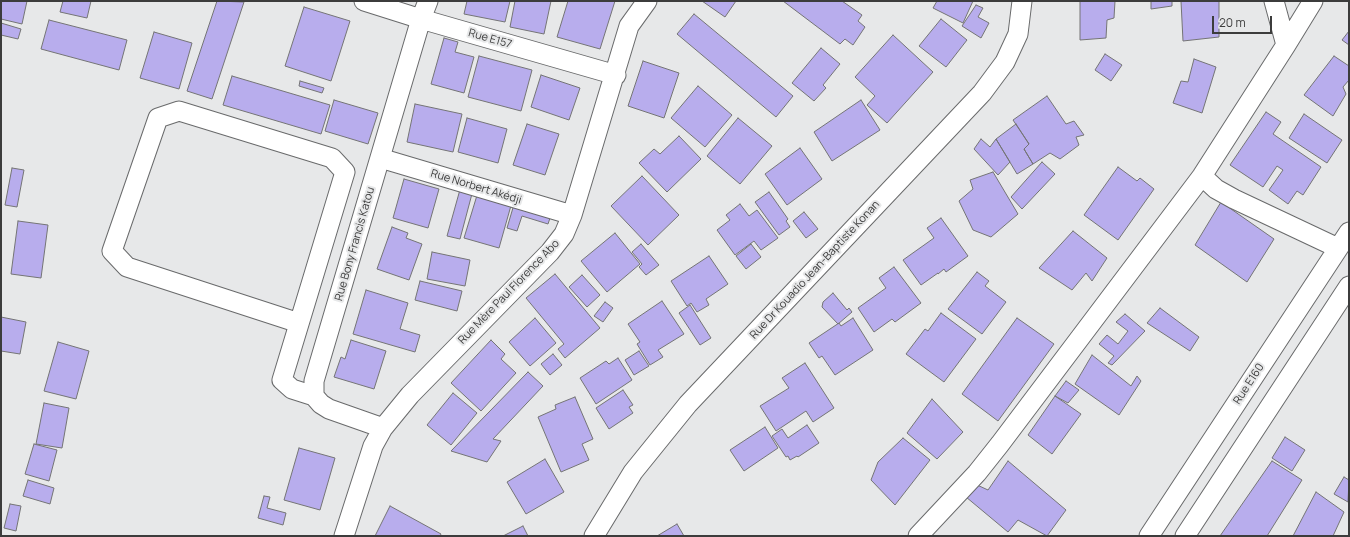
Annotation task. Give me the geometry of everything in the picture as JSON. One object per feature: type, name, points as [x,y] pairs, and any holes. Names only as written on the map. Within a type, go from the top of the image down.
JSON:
[{"type":"street","name":"Rue E157","points":[[364,1],[421,19],[616,75]]},
{"type":"street","name":"Rue Bony Francis Katou","points":[[314,396],[314,381],[421,19],[428,1]]},
{"type":"street","name":"Rue Mère Paul Florence Abo","points":[[344,536],[373,446],[383,428],[410,395],[550,252],[564,234],[572,216],[616,75],[629,26],[647,1]]},
{"type":"street","name":"Rue Dr Kouadio Jean-Baptiste Konan","points":[[594,536],[633,472],[688,404],[982,93],[1005,62],[1018,34],[1022,1]]},
{"type":"street","points":[[1274,1],[1286,45]]},
{"type":"street","points":[[918,536],[977,473],[1000,444],[1202,176],[1313,1]]},
{"type":"street","points":[[299,323],[127,267],[112,251],[158,118],[179,112],[332,158],[345,172],[282,380],[292,388],[314,396],[320,404],[329,409],[383,428]]},
{"type":"street","name":"Rue Norbert Akédji","points":[[380,158],[572,216]]},
{"type":"street","points":[[1202,176],[1216,189],[1234,199],[1338,248]]},
{"type":"street","name":"Rue E160","points":[[1149,536],[1349,232]]},
{"type":"street","points":[[1185,536],[1349,286]]},
{"type":"building","points":[[1,1],[27,1],[22,24],[1,19]]},
{"type":"building","points":[[63,1],[91,1],[87,18],[60,12]]},
{"type":"building","points":[[217,1],[244,2],[212,99],[187,91]]},
{"type":"building","points":[[467,1],[510,1],[505,22],[464,14]]},
{"type":"building","points":[[515,1],[551,1],[544,34],[510,27]]},
{"type":"building","points":[[568,1],[615,1],[600,49],[557,37]]},
{"type":"building","points":[[702,1],[736,1],[725,17]]},
{"type":"building","points":[[783,1],[842,1],[862,15],[858,21],[865,27],[853,45],[845,39],[840,44]]},
{"type":"building","points":[[937,1],[973,1],[963,23],[933,8]]},
{"type":"building","points":[[1080,1],[1115,1],[1114,18],[1107,20],[1106,38],[1080,40]]},
{"type":"building","points":[[1151,1],[1172,1],[1172,6],[1151,9]]},
{"type":"building","points":[[1181,1],[1219,1],[1219,37],[1183,41]]},
{"type":"building","points":[[976,5],[983,8],[978,17],[989,23],[981,38],[962,26]]},
{"type":"building","points":[[304,7],[350,21],[331,81],[285,66]]},
{"type":"building","points":[[694,14],[793,96],[776,117],[677,34]]},
{"type":"building","points":[[941,19],[967,40],[946,67],[919,46]]},
{"type":"building","points":[[49,20],[127,40],[119,70],[41,49]]},
{"type":"building","points":[[1,23],[21,29],[18,39],[1,35]]},
{"type":"building","points":[[1349,31],[1349,45],[1342,40]]},
{"type":"building","points":[[154,32],[192,43],[179,89],[140,78]]},
{"type":"building","points":[[893,35],[933,72],[887,123],[867,105],[875,96],[855,77]]},
{"type":"building","points":[[444,38],[458,42],[455,52],[474,57],[464,93],[431,84]]},
{"type":"building","points":[[821,48],[840,64],[823,85],[826,88],[814,101],[792,83]]},
{"type":"building","points":[[1105,54],[1122,65],[1111,81],[1095,70]]},
{"type":"building","points":[[479,56],[532,70],[521,111],[468,97]]},
{"type":"building","points":[[1334,56],[1349,66],[1349,80],[1343,87],[1346,94],[1333,116],[1304,95]]},
{"type":"building","points":[[1194,59],[1216,67],[1202,113],[1173,103],[1181,81],[1188,82]]},
{"type":"building","points":[[643,61],[679,73],[664,118],[628,106]]},
{"type":"building","points":[[541,75],[580,88],[569,120],[531,107]]},
{"type":"building","points":[[232,76],[330,105],[321,134],[223,105]]},
{"type":"building","points":[[300,81],[324,88],[322,93],[299,86]]},
{"type":"building","points":[[698,86],[732,115],[705,147],[671,118]]},
{"type":"building","points":[[1047,96],[1066,124],[1074,121],[1084,135],[1076,137],[1079,145],[1060,159],[1050,153],[1033,164],[1024,149],[1029,144],[1013,120]]},
{"type":"building","points":[[334,100],[378,113],[368,144],[325,131]]},
{"type":"building","points":[[861,100],[880,130],[832,161],[814,132]]},
{"type":"building","points":[[415,104],[462,114],[453,152],[407,142]]},
{"type":"building","points":[[1266,112],[1281,122],[1273,134],[1321,167],[1303,195],[1297,191],[1288,204],[1269,190],[1283,170],[1277,166],[1263,187],[1230,165]]},
{"type":"building","points":[[1304,114],[1342,140],[1327,163],[1289,138]]},
{"type":"building","points":[[467,118],[507,129],[498,163],[458,152]]},
{"type":"building","points":[[738,118],[772,146],[740,184],[707,156]]},
{"type":"building","points":[[527,124],[559,134],[545,175],[513,165]]},
{"type":"building","points":[[1016,124],[1029,144],[1024,149],[1033,164],[1017,174],[996,139]]},
{"type":"building","points":[[679,136],[701,159],[667,192],[639,163],[654,149],[660,154]]},
{"type":"building","points":[[981,139],[990,147],[996,139],[1010,162],[998,175],[974,149]]},
{"type":"building","points":[[800,148],[822,179],[787,205],[765,174]]},
{"type":"building","points":[[1042,162],[1055,174],[1022,209],[1011,197]]},
{"type":"building","points":[[1118,167],[1137,181],[1140,178],[1154,189],[1118,240],[1084,215]]},
{"type":"building","points":[[12,168],[24,170],[17,207],[5,205]]},
{"type":"building","points":[[993,172],[1018,214],[991,237],[973,230],[959,201],[973,189],[970,180]]},
{"type":"building","points":[[642,176],[679,215],[648,245],[611,206]]},
{"type":"building","points":[[404,179],[439,189],[428,228],[393,218]]},
{"type":"building","points":[[461,186],[473,190],[460,239],[447,236]]},
{"type":"building","points":[[478,192],[512,202],[499,248],[464,238]]},
{"type":"building","points":[[769,192],[788,219],[786,221],[790,227],[779,235],[755,202]]},
{"type":"building","points":[[515,201],[552,212],[548,224],[522,216],[517,231],[507,228]]},
{"type":"building","points":[[1221,202],[1274,239],[1247,282],[1195,245]]},
{"type":"building","points":[[740,204],[749,216],[757,210],[778,238],[761,250],[754,241],[735,255],[717,230],[730,220],[726,215]]},
{"type":"building","points":[[804,212],[818,229],[806,238],[793,221]]},
{"type":"building","points":[[941,218],[968,256],[946,272],[944,269],[921,285],[903,260],[934,238],[927,228]]},
{"type":"building","points":[[18,221],[48,225],[41,278],[11,274]]},
{"type":"building","points":[[392,227],[408,233],[406,238],[422,244],[409,280],[377,269]]},
{"type":"building","points":[[1073,231],[1107,258],[1092,281],[1086,273],[1072,290],[1039,268]]},
{"type":"building","points":[[615,233],[640,264],[607,292],[581,261]]},
{"type":"building","points":[[641,244],[659,265],[646,275],[639,267],[642,264],[632,252]]},
{"type":"building","points":[[751,244],[761,257],[746,269],[736,256]]},
{"type":"building","points":[[432,252],[470,260],[465,286],[427,279]]},
{"type":"building","points":[[709,256],[728,284],[706,299],[709,305],[697,312],[691,303],[687,306],[671,281]]},
{"type":"building","points":[[894,267],[921,303],[895,322],[892,319],[874,332],[858,308],[886,288],[879,278]]},
{"type":"building","points":[[977,272],[989,281],[985,286],[1006,302],[982,334],[948,309]]},
{"type":"building","points":[[555,274],[600,328],[565,358],[558,349],[564,344],[526,298]]},
{"type":"building","points":[[582,275],[600,295],[587,307],[569,287]]},
{"type":"building","points":[[420,281],[462,291],[457,311],[415,300]]},
{"type":"building","points":[[366,290],[408,303],[400,329],[420,335],[415,352],[353,334]]},
{"type":"building","points":[[833,293],[847,310],[849,308],[852,312],[838,324],[822,307],[823,302]]},
{"type":"building","points":[[662,301],[684,334],[658,350],[663,357],[650,365],[637,344],[640,342],[628,324]]},
{"type":"building","points":[[605,302],[613,308],[603,322],[594,316]]},
{"type":"building","points":[[690,305],[711,338],[700,345],[679,313]]},
{"type":"building","points":[[1160,308],[1199,337],[1190,351],[1147,323]]},
{"type":"building","points":[[941,313],[976,339],[944,382],[906,354],[925,329],[928,331]]},
{"type":"building","points":[[1125,314],[1145,331],[1112,365],[1108,363],[1114,356],[1099,344],[1107,335],[1118,344],[1128,331],[1116,322]]},
{"type":"building","points":[[1,317],[26,322],[20,354],[1,351]]},
{"type":"building","points":[[535,318],[556,343],[530,366],[509,342]]},
{"type":"building","points":[[853,318],[873,350],[835,375],[822,356],[819,358],[809,343],[839,323],[841,326]]},
{"type":"building","points":[[1017,318],[1054,344],[998,421],[962,394]]},
{"type":"building","points":[[351,340],[386,351],[374,389],[334,377],[341,357],[345,359]]},
{"type":"building","points":[[491,340],[505,354],[501,359],[516,373],[481,411],[451,383]]},
{"type":"building","points":[[58,342],[89,351],[76,399],[44,391]]},
{"type":"building","points":[[639,351],[649,366],[634,375],[625,360]]},
{"type":"building","points":[[553,354],[562,365],[550,375],[541,364]]},
{"type":"building","points":[[1092,355],[1131,386],[1137,376],[1141,381],[1119,415],[1075,384]]},
{"type":"building","points":[[618,358],[632,380],[596,404],[580,378],[606,361],[609,364]]},
{"type":"building","points":[[805,363],[834,408],[813,422],[806,411],[776,431],[760,406],[789,388],[782,378]]},
{"type":"building","points":[[528,372],[543,386],[493,439],[501,441],[487,462],[451,451]]},
{"type":"building","points":[[1066,381],[1079,390],[1068,403],[1055,396]]},
{"type":"building","points":[[623,390],[633,405],[629,407],[633,413],[609,429],[596,408]]},
{"type":"building","points":[[453,393],[477,413],[451,445],[427,425]]},
{"type":"building","points":[[1055,396],[1081,414],[1052,454],[1028,435]]},
{"type":"building","points":[[575,397],[593,439],[582,444],[589,460],[561,472],[538,417],[556,409],[555,405]]},
{"type":"building","points":[[932,399],[963,432],[937,459],[907,433]]},
{"type":"building","points":[[44,403],[69,408],[62,448],[36,444]]},
{"type":"building","points":[[807,425],[819,443],[798,457],[797,456],[790,460],[788,456],[786,457],[772,436],[782,429],[788,438]]},
{"type":"building","points":[[765,427],[778,448],[744,471],[730,450]]},
{"type":"building","points":[[1285,437],[1305,450],[1292,471],[1272,458]]},
{"type":"building","points":[[903,438],[930,460],[895,505],[871,480],[878,462]]},
{"type":"building","points":[[34,444],[57,450],[49,481],[25,474]]},
{"type":"building","points":[[299,448],[335,458],[320,510],[284,500]]},
{"type":"building","points":[[545,459],[564,492],[526,514],[507,482]]},
{"type":"building","points":[[1008,461],[1066,510],[1047,536],[1018,520],[1008,532],[966,497],[975,484],[988,490]]},
{"type":"building","points":[[1272,461],[1302,480],[1267,536],[1220,536]]},
{"type":"building","points":[[1344,477],[1349,480],[1348,502],[1334,494]]},
{"type":"building","points":[[28,480],[54,488],[50,504],[23,496]]},
{"type":"building","points":[[1316,492],[1344,512],[1333,536],[1293,536]]},
{"type":"building","points":[[264,496],[270,497],[267,508],[286,513],[283,525],[258,518]]},
{"type":"building","points":[[10,504],[21,506],[16,531],[4,528]]},
{"type":"building","points":[[390,506],[441,534],[440,536],[375,536]]},
{"type":"building","points":[[677,524],[684,536],[657,536]]},
{"type":"building","points":[[523,526],[528,536],[503,536]]}]
